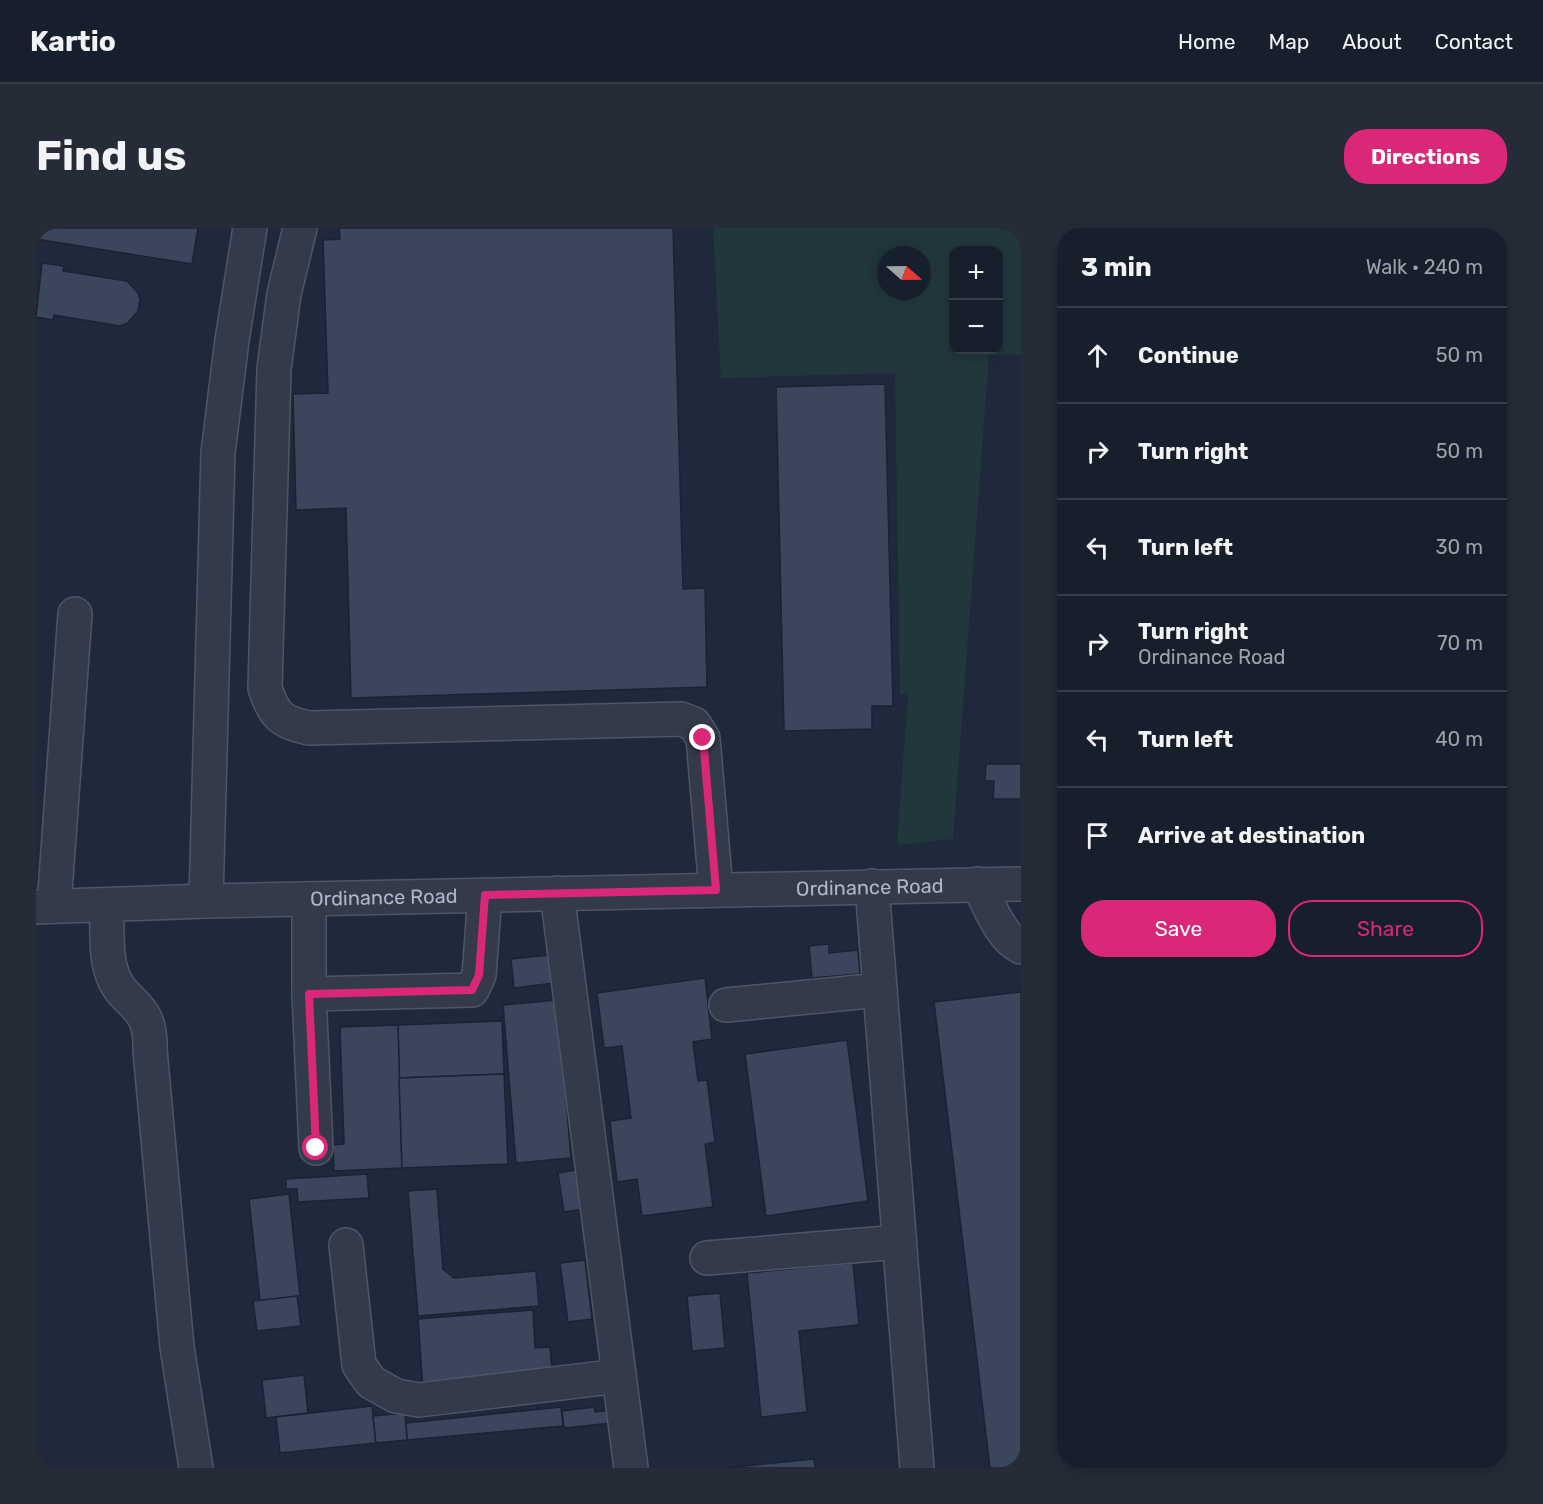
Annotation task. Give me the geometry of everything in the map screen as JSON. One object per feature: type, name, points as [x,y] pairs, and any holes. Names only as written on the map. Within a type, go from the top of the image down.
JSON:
[{"type":"street","points":[[206,901],[218,453],[232,340],[250,228]]},
{"type":"street","points":[[300,228],[282,306],[274,369],[265,688],[271,709],[288,724],[309,728],[681,719],[694,724],[703,738],[716,890]]},
{"type":"street","points":[[45,907],[75,614]]},
{"type":"street","points":[[978,884],[1001,927],[1012,943],[1021,947]]},
{"type":"street","name":"Ordinance Road","points":[[45,907],[206,901],[1021,884]]},
{"type":"street","points":[[872,886],[917,1468]]},
{"type":"street","points":[[558,893],[632,1468]]},
{"type":"street","points":[[309,994],[472,990],[479,975],[485,895]]},
{"type":"street","points":[[309,899],[309,994],[316,1148]]},
{"type":"street","points":[[106,905],[111,969],[118,985],[145,1015],[151,1030],[150,1050],[177,1347],[196,1468]]},
{"type":"street","points":[[726,1005],[879,990]]},
{"type":"street","points":[[707,1258],[899,1242]]},
{"type":"street","points":[[346,1245],[359,1365],[371,1382],[396,1396],[419,1400],[620,1376]]},
{"type":"green space","points":[[713,228],[1021,228],[1021,355],[989,355],[953,839],[897,845],[908,695],[900,694],[895,373],[721,378]]},
{"type":"building","points":[[36,228],[198,228],[192,264],[36,239]]},
{"type":"building","points":[[339,228],[673,228],[683,589],[705,588],[707,687],[351,698],[346,508],[296,510],[293,394],[328,393],[323,240],[340,239]]},
{"type":"building","points":[[42,263],[64,266],[63,271],[127,281],[138,293],[140,300],[138,311],[128,323],[120,326],[54,315],[53,320],[36,317]]},
{"type":"building","points":[[885,384],[893,706],[872,706],[872,729],[784,731],[776,387]]},
{"type":"building","points":[[986,764],[1021,764],[1021,799],[993,799],[994,781],[985,781]]},
{"type":"building","points":[[829,944],[829,953],[858,950],[860,974],[812,978],[809,946]]},
{"type":"building","points":[[550,955],[554,983],[514,988],[511,959]]},
{"type":"building","points":[[705,978],[712,1039],[693,1042],[698,1081],[707,1080],[715,1142],[705,1144],[713,1207],[642,1216],[637,1179],[617,1182],[610,1121],[631,1118],[622,1046],[604,1048],[597,993]]},
{"type":"building","points":[[1021,992],[1021,1468],[990,1468],[934,1002]]},
{"type":"building","points":[[558,1000],[571,1158],[516,1163],[503,1005]]},
{"type":"building","points":[[502,1021],[504,1074],[399,1078],[398,1025]]},
{"type":"building","points":[[398,1025],[402,1168],[334,1171],[333,1145],[344,1144],[340,1027]]},
{"type":"building","points":[[847,1040],[868,1201],[766,1216],[745,1054]]},
{"type":"building","points":[[504,1074],[508,1164],[402,1168],[399,1078]]},
{"type":"building","points":[[576,1170],[583,1209],[564,1212],[558,1173]]},
{"type":"building","points":[[367,1174],[369,1198],[298,1202],[297,1189],[286,1189],[286,1179]]},
{"type":"building","points":[[437,1189],[443,1269],[454,1278],[536,1271],[539,1306],[418,1316],[408,1191]]},
{"type":"building","points":[[289,1194],[300,1296],[260,1301],[249,1199]]},
{"type":"building","points":[[585,1260],[592,1319],[568,1322],[560,1263]]},
{"type":"building","points":[[853,1263],[859,1325],[799,1331],[807,1412],[761,1417],[747,1273]]},
{"type":"building","points":[[720,1293],[725,1348],[692,1351],[687,1296]]},
{"type":"building","points":[[297,1296],[301,1326],[257,1331],[253,1301]]},
{"type":"building","points":[[533,1310],[535,1348],[550,1347],[552,1369],[423,1389],[418,1319]]},
{"type":"building","points":[[304,1375],[308,1413],[266,1418],[262,1380]]},
{"type":"building","points":[[372,1406],[376,1443],[280,1453],[276,1417]]},
{"type":"building","points":[[561,1407],[563,1426],[407,1440],[406,1423]]},
{"type":"building","points":[[594,1407],[595,1412],[610,1410],[612,1423],[564,1428],[562,1411]]},
{"type":"building","points":[[405,1413],[407,1440],[376,1443],[373,1416]]},
{"type":"building","points":[[814,1459],[815,1468],[725,1468]]},
{"type":"route","points":[[316,1148],[309,994],[464,992],[472,990],[477,984],[479,975],[485,895],[716,890],[703,738]]}]
